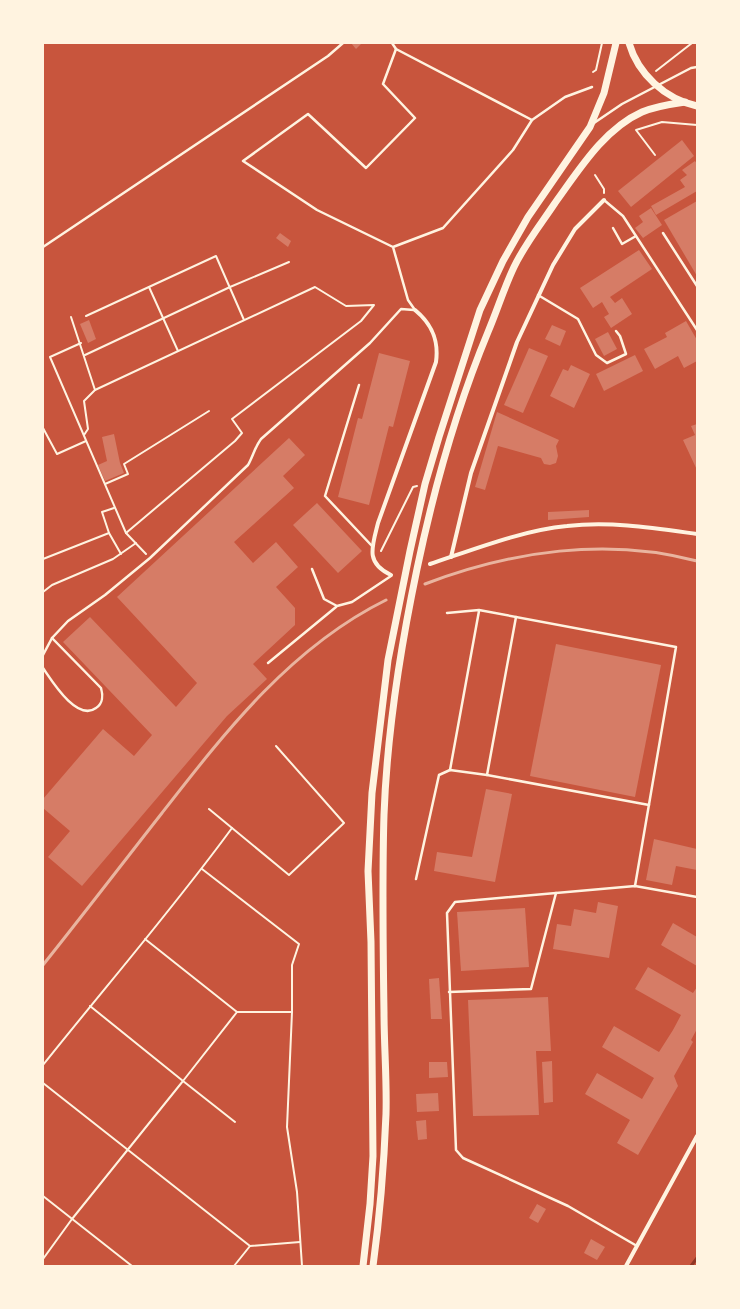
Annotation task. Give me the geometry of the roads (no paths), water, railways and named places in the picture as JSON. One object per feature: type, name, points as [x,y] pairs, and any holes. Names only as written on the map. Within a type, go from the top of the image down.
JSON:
[{"type":"main road","points":[[363,1266],[370,1204],[373,1156],[371,942],[368,871],[372,793],[388,660],[410,551],[437,444],[480,310],[503,261],[528,216],[590,127],[604,93],[616,43]]},
{"type":"main road","points":[[629,43],[638,64],[657,86],[669,95],[697,106]]},
{"type":"main road","points":[[373,1266],[382,1197],[386,1111],[384,1008],[384,814],[396,679],[422,546],[452,429],[476,360],[514,267],[526,246],[567,188],[610,134],[625,121],[643,112],[662,106],[685,102]]},
{"type":"street","points":[[451,557],[471,474],[484,432],[517,342],[538,295],[575,229],[604,200]]},
{"type":"street","points":[[391,575],[383,571],[375,562],[372,554],[372,546],[378,523],[436,362],[438,348],[433,332],[426,319],[415,310]]},
{"type":"street","points":[[430,564],[510,538],[566,526],[625,525],[697,534]]},
{"type":"street","points":[[626,1266],[697,1136]]},
{"type":"lane","points":[[43,247],[322,61],[343,43]]},
{"type":"lane","points":[[392,43],[396,49],[532,120]]},
{"type":"lane","points":[[396,49],[383,84],[415,118],[366,168],[308,114],[243,161],[317,210],[393,247],[443,228],[512,150],[532,120],[565,97],[592,87]]},
{"type":"lane","points":[[590,127],[604,115],[622,104],[697,67]]},
{"type":"lane","points":[[604,200],[623,216],[697,330]]},
{"type":"lane","points":[[613,228],[622,244],[636,236]]},
{"type":"lane","points":[[663,232],[697,286]]},
{"type":"lane","points":[[393,247],[408,300],[415,310]]},
{"type":"lane","points":[[538,295],[578,319],[596,355],[607,363],[626,354],[620,336],[616,331]]},
{"type":"lane","points":[[43,655],[52,638],[68,621],[105,595],[150,558],[248,465],[260,439],[370,343],[401,309],[415,310]]},
{"type":"lane","points":[[359,385],[326,496],[372,546]]},
{"type":"lane","points":[[312,568],[324,599],[337,606]]},
{"type":"lane","points":[[268,663],[337,606],[352,602],[391,575]]},
{"type":"lane","points":[[450,770],[479,610]]},
{"type":"lane","points":[[447,613],[479,610],[676,647],[635,886]]},
{"type":"lane","points":[[486,775],[516,617]]},
{"type":"lane","points":[[43,668],[57,688],[76,707],[86,710],[94,710],[99,706],[102,700],[101,688],[52,638]]},
{"type":"lane","points":[[416,879],[439,775],[450,770],[486,775],[649,805]]},
{"type":"lane","points":[[637,1246],[568,1206],[463,1158],[456,1150],[447,913],[455,902],[635,886],[697,897]]},
{"type":"lane","points":[[449,992],[531,990],[556,893]]},
{"type":"waterway","points":[[691,1266],[697,1258]]},
{"type":"railway","points":[[425,584],[491,563],[560,551],[594,549],[629,550],[663,554],[697,561]]},
{"type":"railway","points":[[43,965],[186,782],[262,693],[290,666],[320,642],[352,619],[386,600]]}]
